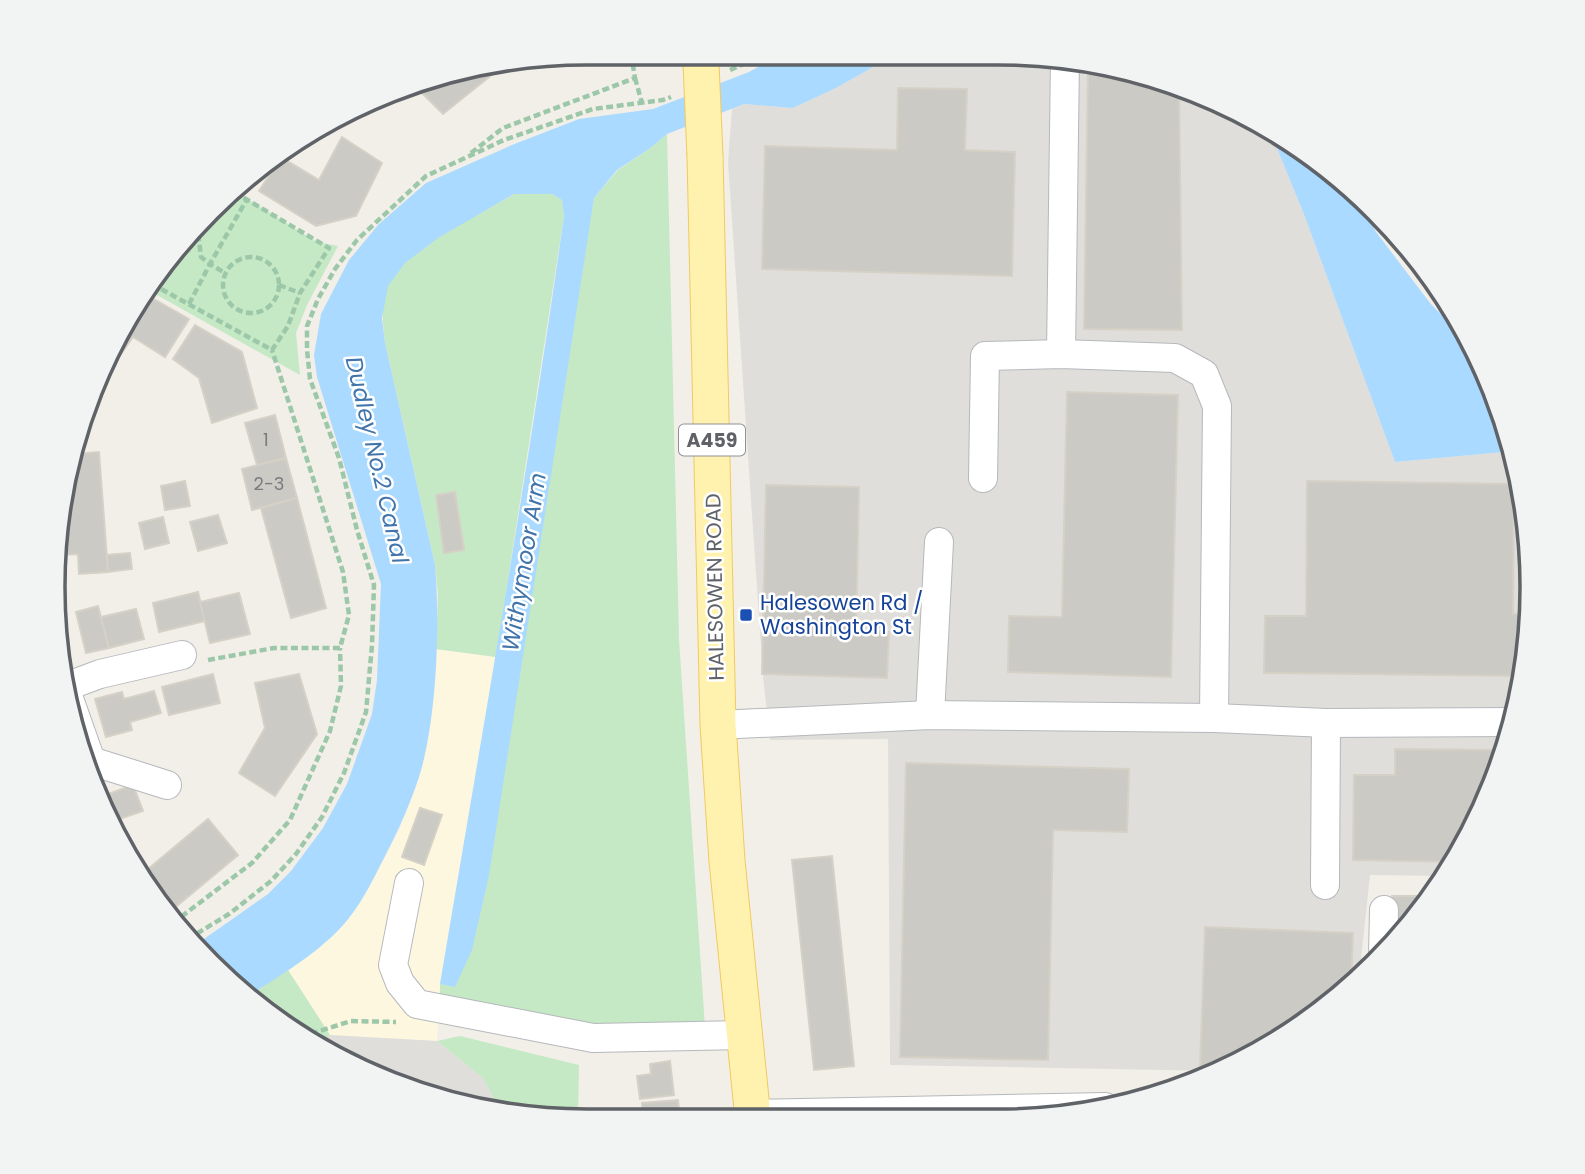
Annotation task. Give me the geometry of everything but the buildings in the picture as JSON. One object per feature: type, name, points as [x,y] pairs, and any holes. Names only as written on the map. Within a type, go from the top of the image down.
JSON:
[{"type":"main road","name":"HALESOWEN ROAD","points":[[708,65],[705,156],[718,724],[727,861],[752,1109]]},
{"type":"street","points":[[1061,354],[1065,69]]},
{"type":"street","points":[[983,478],[985,356],[1061,354],[1175,358],[1204,374],[1217,406],[1214,718]]},
{"type":"street","points":[[930,715],[939,542]]},
{"type":"street","points":[[74,684],[100,674],[182,655]]},
{"type":"street","points":[[718,724],[930,715],[1214,718],[1326,723],[1502,722]]},
{"type":"street","points":[[1325,885],[1326,723]]},
{"type":"street","points":[[95,762],[167,785]]},
{"type":"street","points":[[409,883],[393,965],[400,983],[416,1004],[593,1038],[744,1035]]},
{"type":"street","points":[[1383,939],[1384,910]]},
{"type":"path","points":[[633,65],[642,103]]},
{"type":"path","points":[[462,159],[503,128],[635,78]]},
{"type":"path","points":[[197,934],[229,914],[271,881],[296,853],[322,817],[339,784],[366,712],[374,585],[339,458],[310,379],[307,326],[335,269],[357,240],[426,176],[503,140],[593,109],[663,100],[674,95]]},
{"type":"path","points":[[241,196],[329,248],[300,293],[288,326],[272,351]]},
{"type":"path","points":[[188,304],[247,199]]},
{"type":"path","points":[[199,238],[201,257],[225,273]]},
{"type":"path","points":[[257,257],[273,267],[279,285],[277,294],[266,308],[258,312],[240,311],[227,299],[222,282],[225,273],[238,259],[257,257]]},
{"type":"path","points":[[279,285],[300,293]]},
{"type":"path","points":[[159,288],[272,351],[343,572],[349,615],[341,648],[341,686],[330,731],[290,820],[252,863],[182,916]]},
{"type":"path","points":[[182,655],[199,662],[274,648],[341,648]]},
{"type":"path","points":[[316,1033],[351,1021],[428,1022],[438,1008]]},
{"type":"shaded area","points":[[877,65],[998,65],[1066,69],[1166,92],[1259,135],[1276,145],[1395,462],[1502,452],[1516,519],[1519,553],[1516,655],[1493,755],[1466,818],[1433,876],[1370,875],[1361,962],[1342,980],[1288,1021],[1259,1039],[1194,1071],[890,1065],[888,739],[770,740],[763,676],[728,162],[732,109],[744,104],[793,108]]},
{"type":"shaded area","points":[[436,649],[496,657],[440,984],[437,1041],[330,1035],[288,970],[344,924],[371,883],[399,830],[421,768],[429,730]]},
{"type":"shaded area","points":[[330,1035],[437,1041],[483,1078],[495,1101],[419,1082],[325,1038]]},
{"type":"green space","points":[[667,134],[679,639],[705,1028],[583,1024],[440,1000],[440,984],[455,986],[594,198],[618,170]]},
{"type":"green space","points":[[514,194],[552,194],[562,200],[564,216],[496,657],[436,649],[438,594],[435,565],[385,343],[383,306],[388,285],[411,257],[445,233]]},
{"type":"green space","points":[[242,195],[317,242],[338,246],[307,305],[296,333],[300,375],[155,294],[194,243]]},
{"type":"green space","points":[[288,970],[330,1035],[325,1038],[256,991]]},
{"type":"green space","points":[[460,1036],[579,1065],[578,1109],[495,1101],[483,1078],[437,1041]]},
{"type":"water","points":[[762,65],[877,65],[793,108],[744,104],[667,134],[617,170],[594,198],[489,875],[472,950],[455,987],[440,984],[535,408],[564,216],[562,200],[552,194],[514,194],[438,238],[405,263],[388,286],[382,318],[385,343],[435,565],[436,667],[427,744],[405,815],[375,877],[355,910],[323,945],[256,991],[203,940],[268,894],[291,871],[323,828],[347,784],[372,714],[377,680],[381,584],[317,377],[314,355],[321,314],[349,260],[379,224],[426,183],[579,119],[653,109]]},
{"type":"water","points":[[1276,145],[1316,173],[1367,218],[1430,303],[1446,320],[1480,387],[1502,452],[1395,462]]},
{"type":"place","name":"Halesowen Rd / Washington St","points":[[746,615]]},
{"type":"water label","name":"Dudley No.2 Canal","points":[[377,460]]},
{"type":"water label","name":"Withymoor Arm","points":[[524,562]]}]
